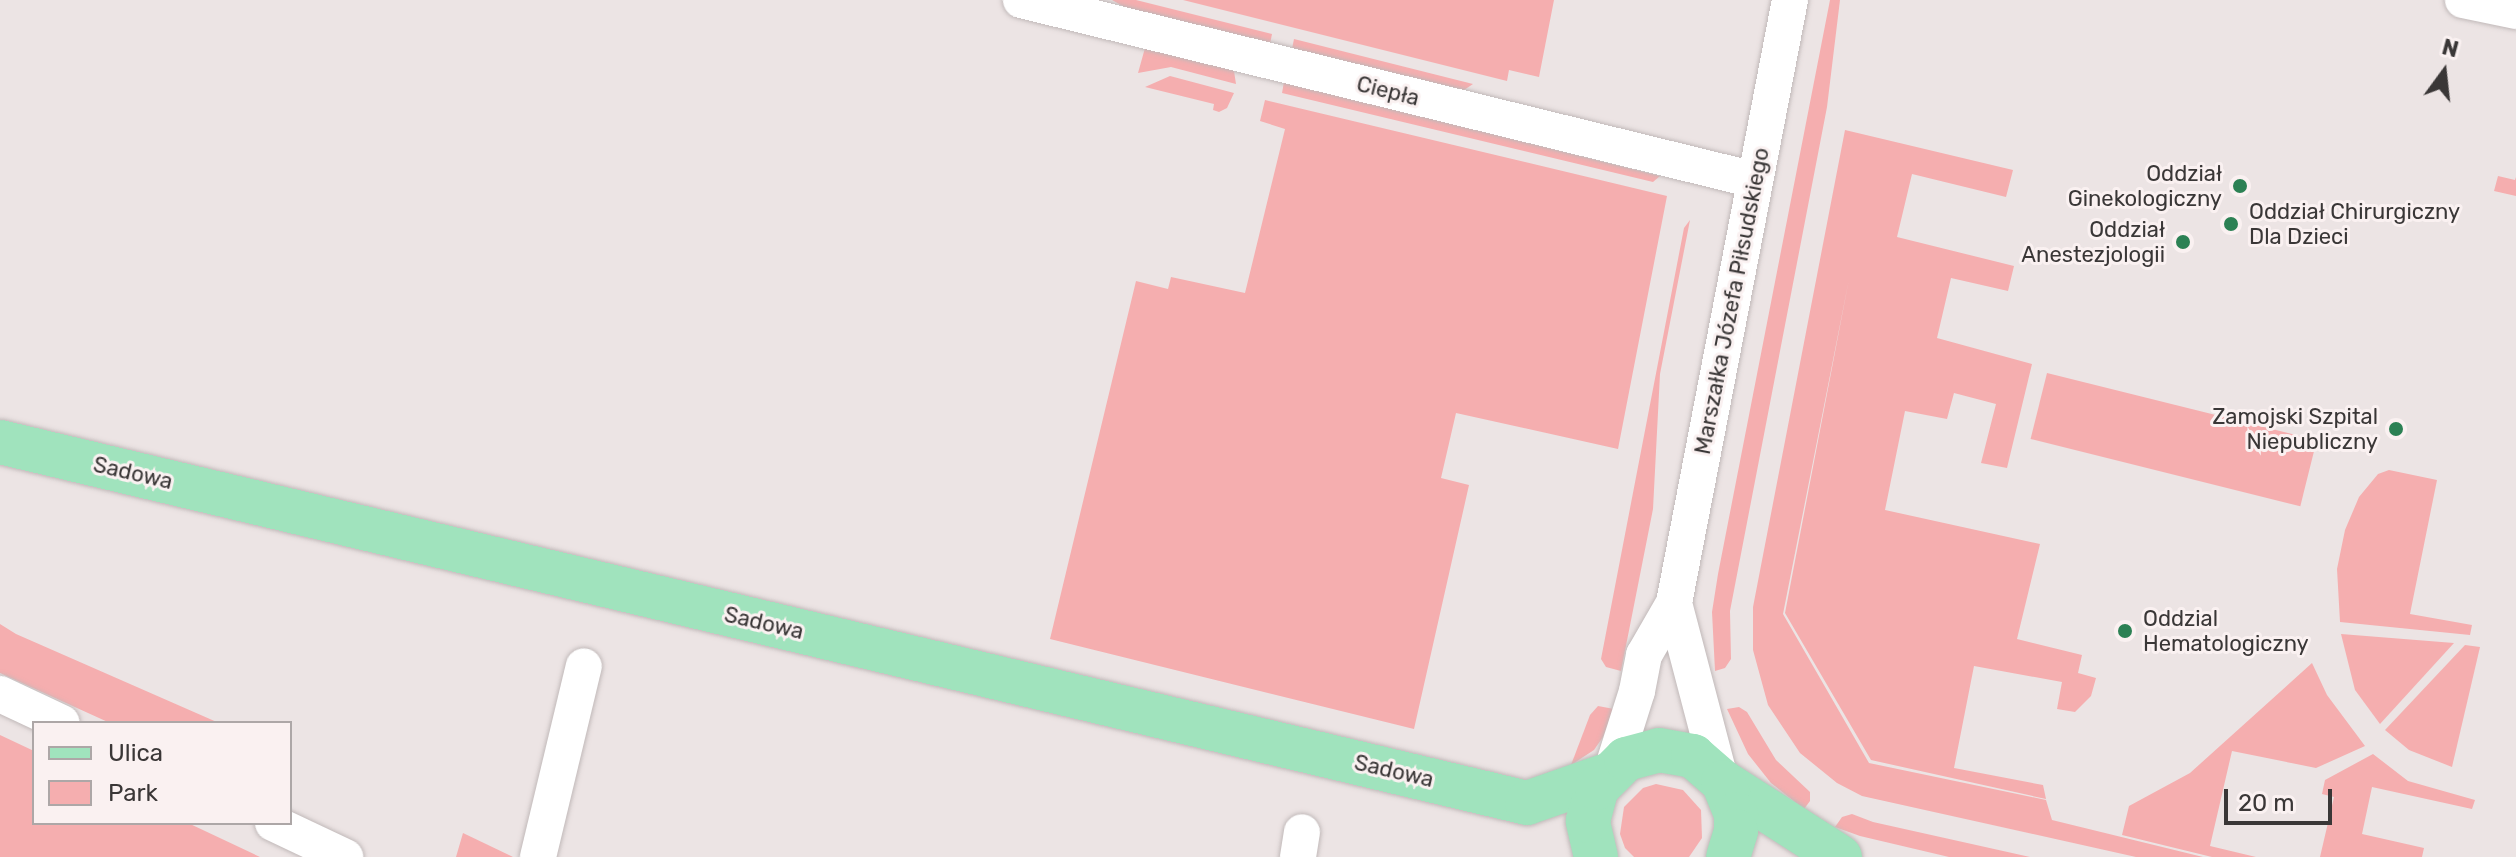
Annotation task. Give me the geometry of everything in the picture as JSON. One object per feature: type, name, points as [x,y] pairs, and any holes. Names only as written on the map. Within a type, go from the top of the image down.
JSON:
[{"type":"main road","name":"Sadowa","points":[[0,442],[1527,803],[1596,855]]},
{"type":"main road","points":[[1527,803],[1609,772],[1634,756],[1659,750],[1693,756],[1722,780],[1840,857]]},
{"type":"main road","points":[[1596,855],[1589,837],[1591,804],[1609,772]]},
{"type":"main road","points":[[1722,780],[1736,814],[1736,831],[1728,857]]},
{"type":"street","name":"Ciepła","points":[[1021,0],[1070,6],[1755,180]]},
{"type":"street","name":"Marszałka Józefa Piłsudskiego","points":[[1609,772],[1631,712],[1644,655],[1674,603],[1790,0]]},
{"type":"street","points":[[2463,0],[2516,11]]},
{"type":"street","name":"Marszałka Józefa Piłsudskiego","points":[[1674,603],[1722,780]]},
{"type":"street","points":[[538,857],[584,666]]},
{"type":"street","points":[[0,694],[58,721]]},
{"type":"street","points":[[277,825],[345,857]]},
{"type":"green space","points":[[1112,0],[1136,0],[1272,34],[1270,44],[1126,8]]},
{"type":"green space","points":[[1183,0],[1554,0],[1539,77],[1509,70],[1507,81]]},
{"type":"green space","points":[[1830,0],[1840,0],[1827,107],[1730,611],[1731,659],[1725,668],[1715,671],[1712,612],[1718,574]]},
{"type":"green space","points":[[1294,39],[1473,84],[1464,90],[1292,49]]},
{"type":"green space","points":[[1145,48],[1227,68],[1234,71],[1236,84],[1171,67],[1138,73]]},
{"type":"green space","points":[[1170,76],[1234,93],[1227,108],[1219,112],[1213,110],[1214,104],[1145,87]]},
{"type":"green space","points":[[1284,82],[1660,176],[1653,182],[1282,93]]},
{"type":"green space","points":[[1265,100],[1667,196],[1618,449],[1456,413],[1441,478],[1469,485],[1414,729],[1050,639],[1136,281],[1168,289],[1171,277],[1245,293],[1285,129],[1260,121]]},
{"type":"green space","points":[[1845,130],[2013,170],[2006,197],[1912,174],[1897,237],[2014,266],[2008,291],[1951,278],[1937,338],[2032,364],[2007,468],[1981,463],[1996,404],[1954,393],[1947,419],[1905,411],[1885,510],[2040,544],[2017,639],[2082,655],[2078,673],[2096,678],[2091,696],[2075,712],[2057,709],[2062,682],[1974,666],[1954,768],[2043,785],[2046,799],[1871,760],[1785,613],[1849,279],[1783,614],[1869,763],[2046,800],[2052,820],[2203,857],[2136,857],[1862,796],[1837,783],[1800,753],[1768,705],[1753,650],[1753,607]]},
{"type":"green space","points":[[2498,176],[2515,180],[2516,177],[2516,196],[2494,191]]},
{"type":"green space","points":[[1690,220],[1660,374],[1653,509],[1621,671],[1606,667],[1601,659],[1684,228]]},
{"type":"green space","points":[[2047,373],[2317,440],[2300,506],[2031,439]]},
{"type":"green space","points":[[2389,470],[2437,480],[2410,614],[2472,625],[2470,635],[2340,622],[2337,569],[2345,530],[2359,497],[2378,474]]},
{"type":"green space","points":[[0,624],[16,634],[214,721],[106,721],[0,673]]},
{"type":"green space","points":[[2341,634],[2454,643],[2380,724],[2355,690]]},
{"type":"green space","points":[[2465,645],[2480,647],[2452,767],[2409,750],[2385,730]]},
{"type":"green space","points":[[2312,663],[2327,695],[2365,746],[2316,768],[2232,751],[2210,846],[2256,857],[2212,857],[2122,835],[2129,806],[2190,773]]},
{"type":"green space","points":[[1598,706],[1614,709],[1603,737],[1594,750],[1571,765],[1590,715]]},
{"type":"green space","points":[[1739,707],[1747,712],[1776,760],[1810,792],[1810,801],[1804,809],[1771,783],[1748,754],[1727,709]]},
{"type":"green space","points":[[0,735],[32,750],[32,825],[192,825],[260,857],[0,857]]},
{"type":"green space","points":[[2373,754],[2408,781],[2475,800],[2472,809],[2372,787],[2362,834],[2424,848],[2422,857],[2320,857],[2334,797],[2322,794],[2325,780]]},
{"type":"green space","points":[[1656,784],[1683,790],[1701,810],[1702,838],[1689,857],[1634,857],[1625,848],[1620,834],[1624,807],[1643,788]]},
{"type":"green space","points":[[1852,814],[1873,822],[2030,857],[1949,857],[1835,827],[1842,817]]},
{"type":"green space","points":[[463,833],[513,857],[456,857]]},
{"type":"place","name":"Oddział Ginekologiczny","points":[[2240,186]]},
{"type":"place","name":"Oddział Chirurgiczny Dla Dzieci","points":[[2231,224]]},
{"type":"place","name":"Oddział Anestezjologii","points":[[2183,242]]},
{"type":"place","name":"Zamojski Szpital Niepubliczny","points":[[2396,429]]},
{"type":"place","name":"Oddzial Hematologiczny","points":[[2125,631]]}]
